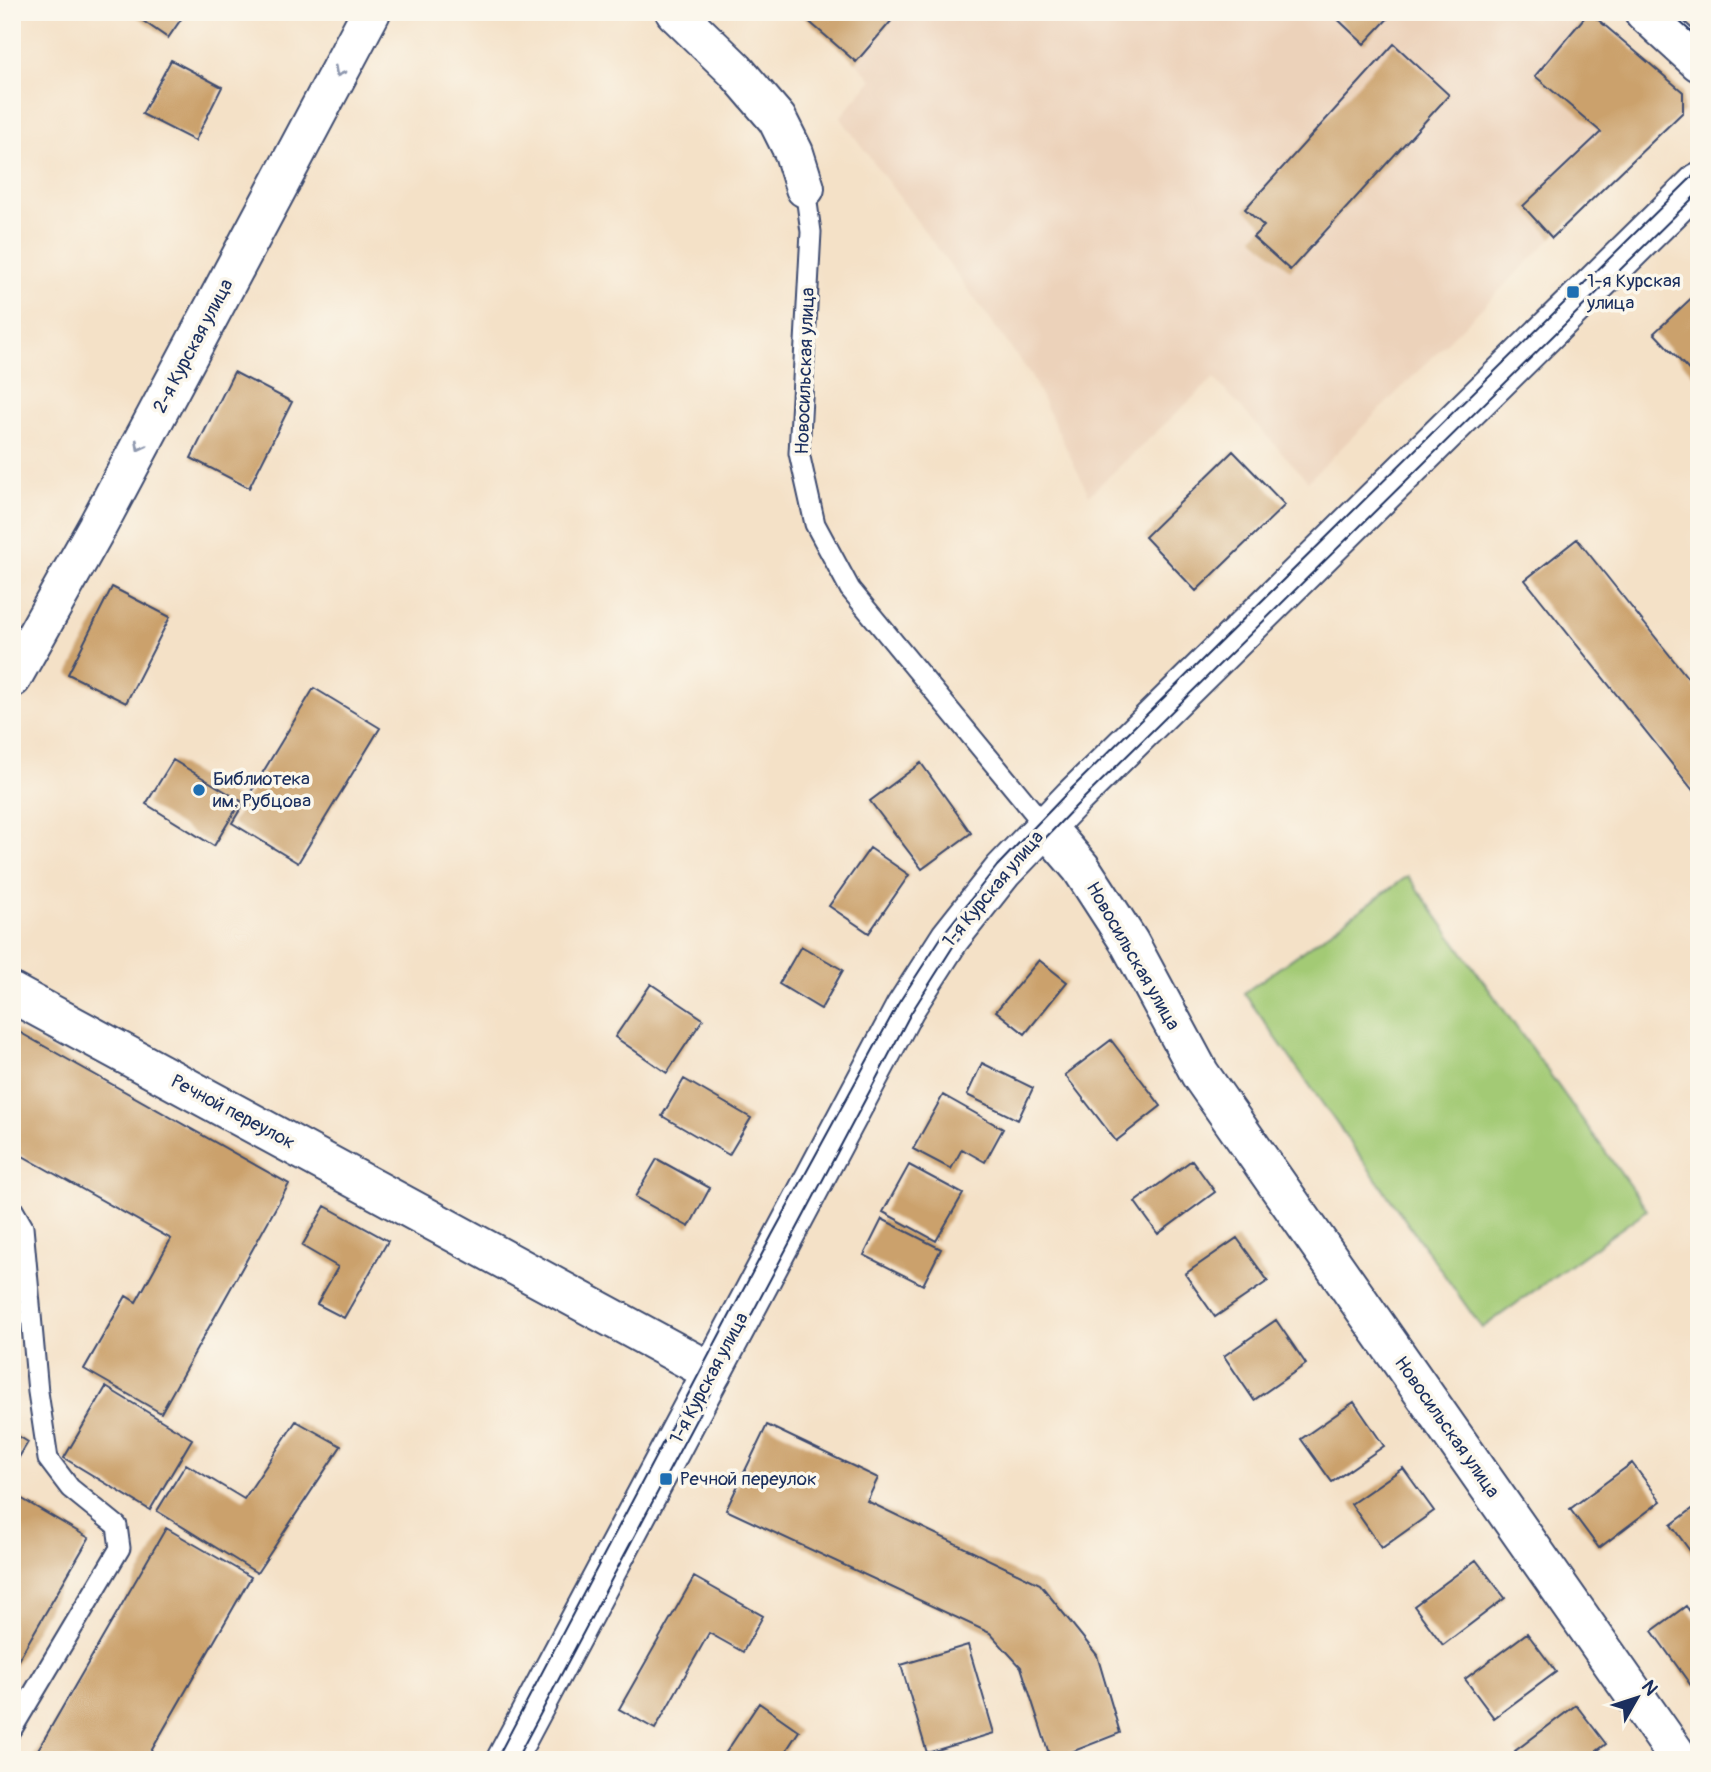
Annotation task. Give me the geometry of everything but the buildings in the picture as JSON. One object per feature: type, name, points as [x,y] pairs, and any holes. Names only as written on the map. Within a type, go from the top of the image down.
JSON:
[{"type":"street","name":"2-я Курская улица","points":[[12,678],[104,515],[371,12]]},
{"type":"street","name":"Новосильская улица","points":[[675,12],[736,70],[778,119],[794,153],[805,188]]},
{"type":"street","points":[[1644,12],[1699,62]]},
{"type":"street","name":"1-я Курская улица","points":[[506,1760],[905,1008],[950,937],[1003,871],[1045,826],[1699,182]]},
{"type":"street","name":"Новосильская улица","points":[[1045,826],[1081,868],[1129,942],[1200,1074],[1682,1754]]},
{"type":"street","name":"Речной переулок","points":[[12,993],[712,1372]]},
{"type":"lane","name":"Новосильская улица","points":[[805,188],[811,232],[799,453],[815,524],[850,589],[1045,826]]},
{"type":"lane","points":[[12,1208],[23,1227],[38,1392],[48,1458],[70,1488],[117,1527],[120,1548],[12,1729]]},
{"type":"shaded area","points":[[798,12],[1589,12],[1683,92],[1683,112],[1308,481],[1214,378],[1089,495],[1031,375],[840,117],[872,80],[856,62]]},
{"type":"green space","points":[[1408,876],[1647,1210],[1482,1328],[1244,993]]},
{"type":"tram line","points":[[1669,12],[1699,39]]},
{"type":"tram line","points":[[1686,12],[1699,19]]},
{"type":"tram line","points":[[496,1760],[772,1235],[898,1004],[944,933],[997,866],[1068,792],[1699,170]]},
{"type":"tram line","points":[[516,1760],[911,1013],[956,942],[1008,877],[1079,803],[1699,192]]},
{"type":"place","name":"1-я Курская улица","points":[[1573,292]]},
{"type":"place","name":"Библиотека им. Рубцова","points":[[199,790]]},
{"type":"place","name":"Речной переулок","points":[[666,1479]]}]
